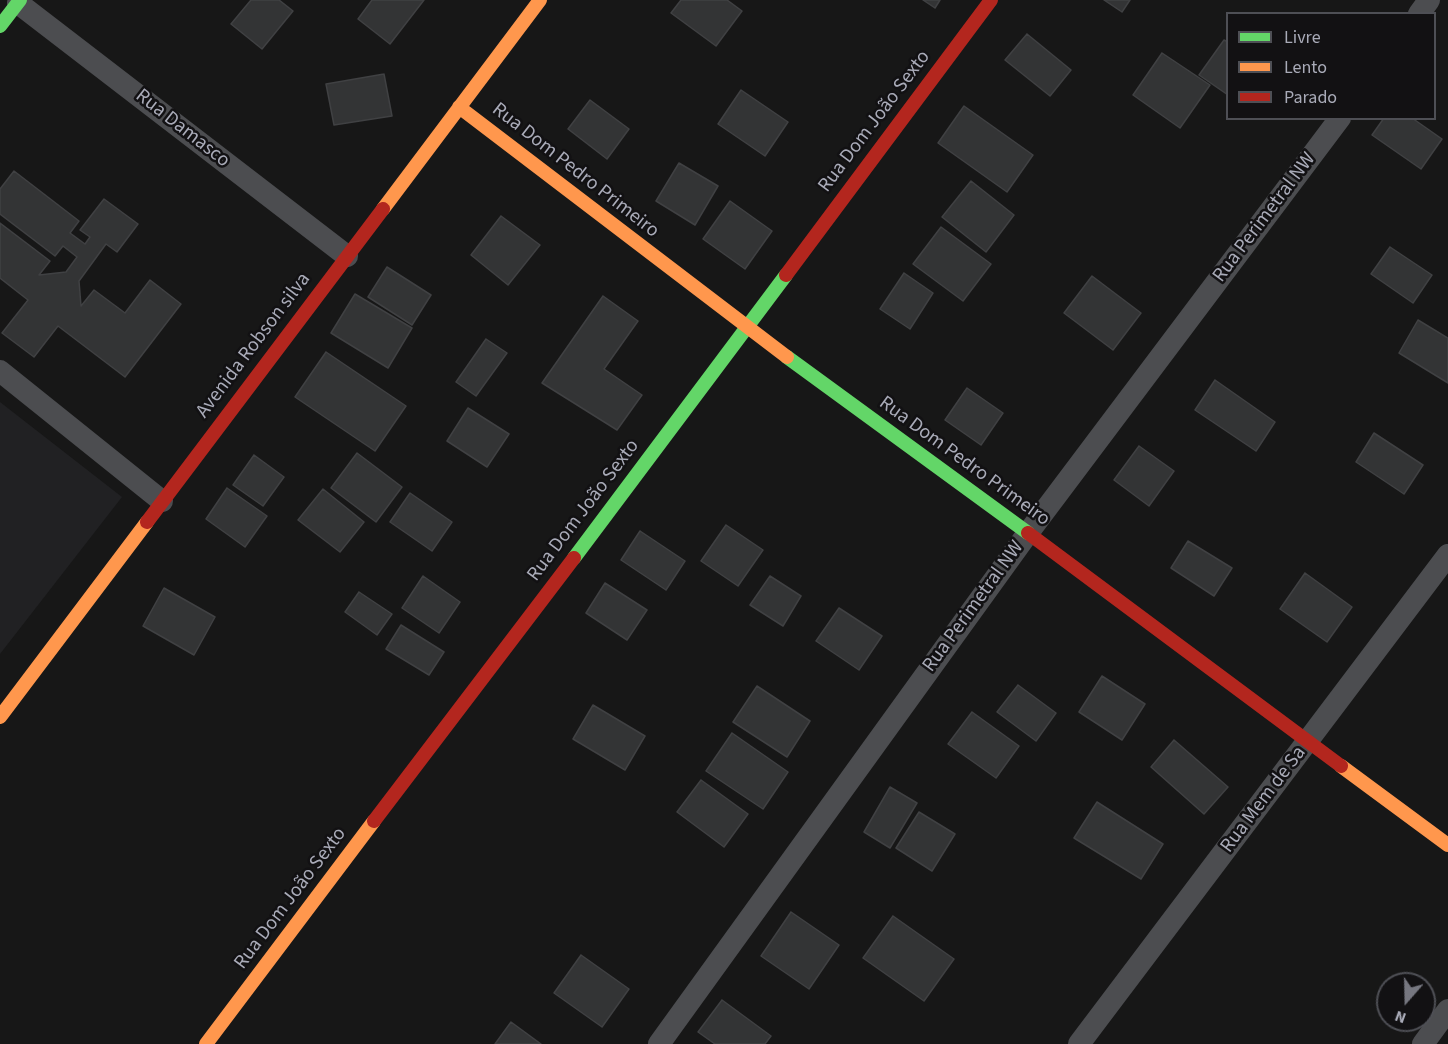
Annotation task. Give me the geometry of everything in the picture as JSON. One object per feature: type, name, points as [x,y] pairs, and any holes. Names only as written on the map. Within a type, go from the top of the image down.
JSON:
[{"type":"street","name":"Avenida Robson silva","points":[[0,717],[540,0]]},
{"type":"street","name":"Rua Dom João Sexto","points":[[206,1044],[747,328],[991,0]]},
{"type":"street","points":[[0,26],[19,1]]},
{"type":"street","name":"Rua Damasco","points":[[19,1],[347,256]]},
{"type":"street","name":"Rua Dom Pedro Primeiro","points":[[459,107],[747,328],[1028,533],[1448,845]]},
{"type":"street","name":"Rua Perimetral NW","points":[[658,1044],[1028,533],[1338,120]]},
{"type":"street","points":[[0,370],[162,501]]},
{"type":"street","name":"Rua Mem de Sa","points":[[1079,1044],[1448,555]]},
{"type":"street","points":[[1423,1044],[1448,1010]]},
{"type":"shaded area","points":[[0,402],[122,497],[0,654]]},
{"type":"building","points":[[251,0],[279,0],[293,11],[262,49],[231,24]]},
{"type":"building","points":[[372,0],[424,0],[390,44],[358,19]]},
{"type":"building","points":[[681,0],[727,0],[742,11],[716,46],[671,13]]},
{"type":"building","points":[[923,0],[940,0],[935,8]]},
{"type":"building","points":[[1104,0],[1130,0],[1122,12]]},
{"type":"building","points":[[1027,34],[1071,70],[1050,96],[1005,60]]},
{"type":"building","points":[[1224,40],[1226,41],[1226,94],[1199,75]]},
{"type":"building","points":[[1162,53],[1210,85],[1180,128],[1133,95]]},
{"type":"building","points":[[384,74],[392,116],[334,125],[326,84]]},
{"type":"building","points":[[741,90],[788,122],[765,156],[718,124]]},
{"type":"building","points":[[590,100],[629,129],[607,159],[568,129]]},
{"type":"building","points":[[964,106],[1033,155],[1007,192],[938,143]]},
{"type":"building","points":[[1383,120],[1415,120],[1442,139],[1421,169],[1372,135]]},
{"type":"building","points":[[679,163],[718,186],[695,225],[656,201]]},
{"type":"building","points":[[14,171],[79,221],[70,233],[85,244],[90,237],[80,230],[104,199],[138,224],[117,252],[106,244],[79,281],[81,306],[94,290],[125,313],[150,280],[181,304],[125,377],[58,326],[34,357],[2,333],[28,300],[0,278],[0,223],[50,261],[39,275],[66,272],[77,257],[63,246],[55,256],[0,214],[0,189]]},
{"type":"building","points":[[971,181],[1014,215],[986,252],[942,217]]},
{"type":"building","points":[[730,201],[772,231],[745,269],[703,239]]},
{"type":"building","points":[[501,216],[540,245],[508,285],[471,255]]},
{"type":"building","points":[[941,227],[991,264],[963,301],[913,264]]},
{"type":"building","points":[[1390,247],[1432,275],[1413,303],[1371,274]]},
{"type":"building","points":[[387,267],[431,295],[412,325],[368,297]]},
{"type":"building","points":[[904,273],[933,293],[910,329],[880,309]]},
{"type":"building","points":[[1092,276],[1141,313],[1113,350],[1064,313]]},
{"type":"building","points":[[355,294],[412,328],[388,368],[331,333]]},
{"type":"building","points":[[603,296],[638,321],[604,369],[642,395],[617,430],[542,383]]},
{"type":"building","points":[[1418,320],[1448,338],[1448,383],[1399,353]]},
{"type":"building","points":[[486,339],[507,353],[476,396],[456,382]]},
{"type":"building","points":[[326,352],[406,406],[375,451],[295,397]]},
{"type":"building","points":[[1215,380],[1275,422],[1256,451],[1195,410]]},
{"type":"building","points":[[967,388],[1003,413],[981,445],[945,420]]},
{"type":"building","points":[[468,408],[509,434],[487,467],[447,441]]},
{"type":"building","points":[[1374,433],[1423,465],[1404,494],[1356,462]]},
{"type":"building","points":[[1139,446],[1174,471],[1149,506],[1114,480]]},
{"type":"building","points":[[357,453],[402,487],[376,522],[331,488]]},
{"type":"building","points":[[254,455],[284,477],[263,506],[233,485]]},
{"type":"building","points":[[227,488],[267,516],[245,547],[206,519]]},
{"type":"building","points":[[323,489],[364,522],[340,552],[298,520]]},
{"type":"building","points":[[410,493],[452,522],[432,551],[390,522]]},
{"type":"building","points":[[726,525],[763,550],[738,586],[701,561]]},
{"type":"building","points":[[640,531],[685,561],[666,590],[621,560]]},
{"type":"building","points":[[1188,541],[1232,568],[1214,596],[1171,568]]},
{"type":"building","points":[[1305,573],[1352,607],[1327,642],[1280,609]]},
{"type":"building","points":[[423,576],[460,602],[439,633],[402,608]]},
{"type":"building","points":[[770,576],[801,596],[783,626],[750,605]]},
{"type":"building","points":[[605,583],[647,610],[627,640],[586,613]]},
{"type":"building","points":[[164,588],[215,617],[194,655],[143,626]]},
{"type":"building","points":[[359,592],[392,614],[377,635],[345,612]]},
{"type":"building","points":[[839,608],[882,636],[859,670],[816,641]]},
{"type":"building","points":[[401,625],[444,652],[429,675],[386,649]]},
{"type":"building","points":[[1102,676],[1145,704],[1122,740],[1079,712]]},
{"type":"building","points":[[1018,685],[1056,713],[1036,741],[997,712]]},
{"type":"building","points":[[757,686],[810,721],[787,757],[733,722]]},
{"type":"building","points":[[593,705],[645,736],[625,770],[573,739]]},
{"type":"building","points":[[972,712],[1019,746],[996,778],[948,744]]},
{"type":"building","points":[[732,733],[788,772],[763,809],[706,771]]},
{"type":"building","points":[[1174,740],[1228,787],[1204,814],[1151,767]]},
{"type":"building","points":[[701,780],[748,814],[724,847],[677,812]]},
{"type":"building","points":[[890,787],[917,803],[890,848],[864,832]]},
{"type":"building","points":[[1097,802],[1163,844],[1141,879],[1074,838]]},
{"type":"building","points":[[919,812],[955,834],[932,871],[896,848]]},
{"type":"building","points":[[791,912],[839,945],[809,989],[761,956]]},
{"type":"building","points":[[893,916],[954,959],[924,1001],[863,958]]},
{"type":"building","points":[[581,955],[629,989],[602,1027],[554,993]]},
{"type":"building","points":[[722,1000],[771,1036],[765,1044],[715,1044],[698,1032]]},
{"type":"building","points":[[511,1022],[541,1044],[495,1044]]},
{"type":"traffic: fast","points":[[0,26],[20,0]]},
{"type":"traffic: fast","points":[[574,558],[786,275]]},
{"type":"traffic: fast","points":[[787,357],[1028,533]]},
{"type":"traffic: slow","points":[[383,209],[540,0]]},
{"type":"traffic: slow","points":[[459,107],[787,357]]},
{"type":"traffic: slow","points":[[0,717],[147,522]]},
{"type":"traffic: slow","points":[[1341,766],[1448,845]]},
{"type":"traffic: slow","points":[[206,1044],[374,821]]},
{"type":"traffic: jam","points":[[786,275],[991,0]]},
{"type":"traffic: jam","points":[[147,522],[383,209]]},
{"type":"traffic: jam","points":[[1028,533],[1341,766]]},
{"type":"traffic: jam","points":[[374,821],[574,558]]}]
